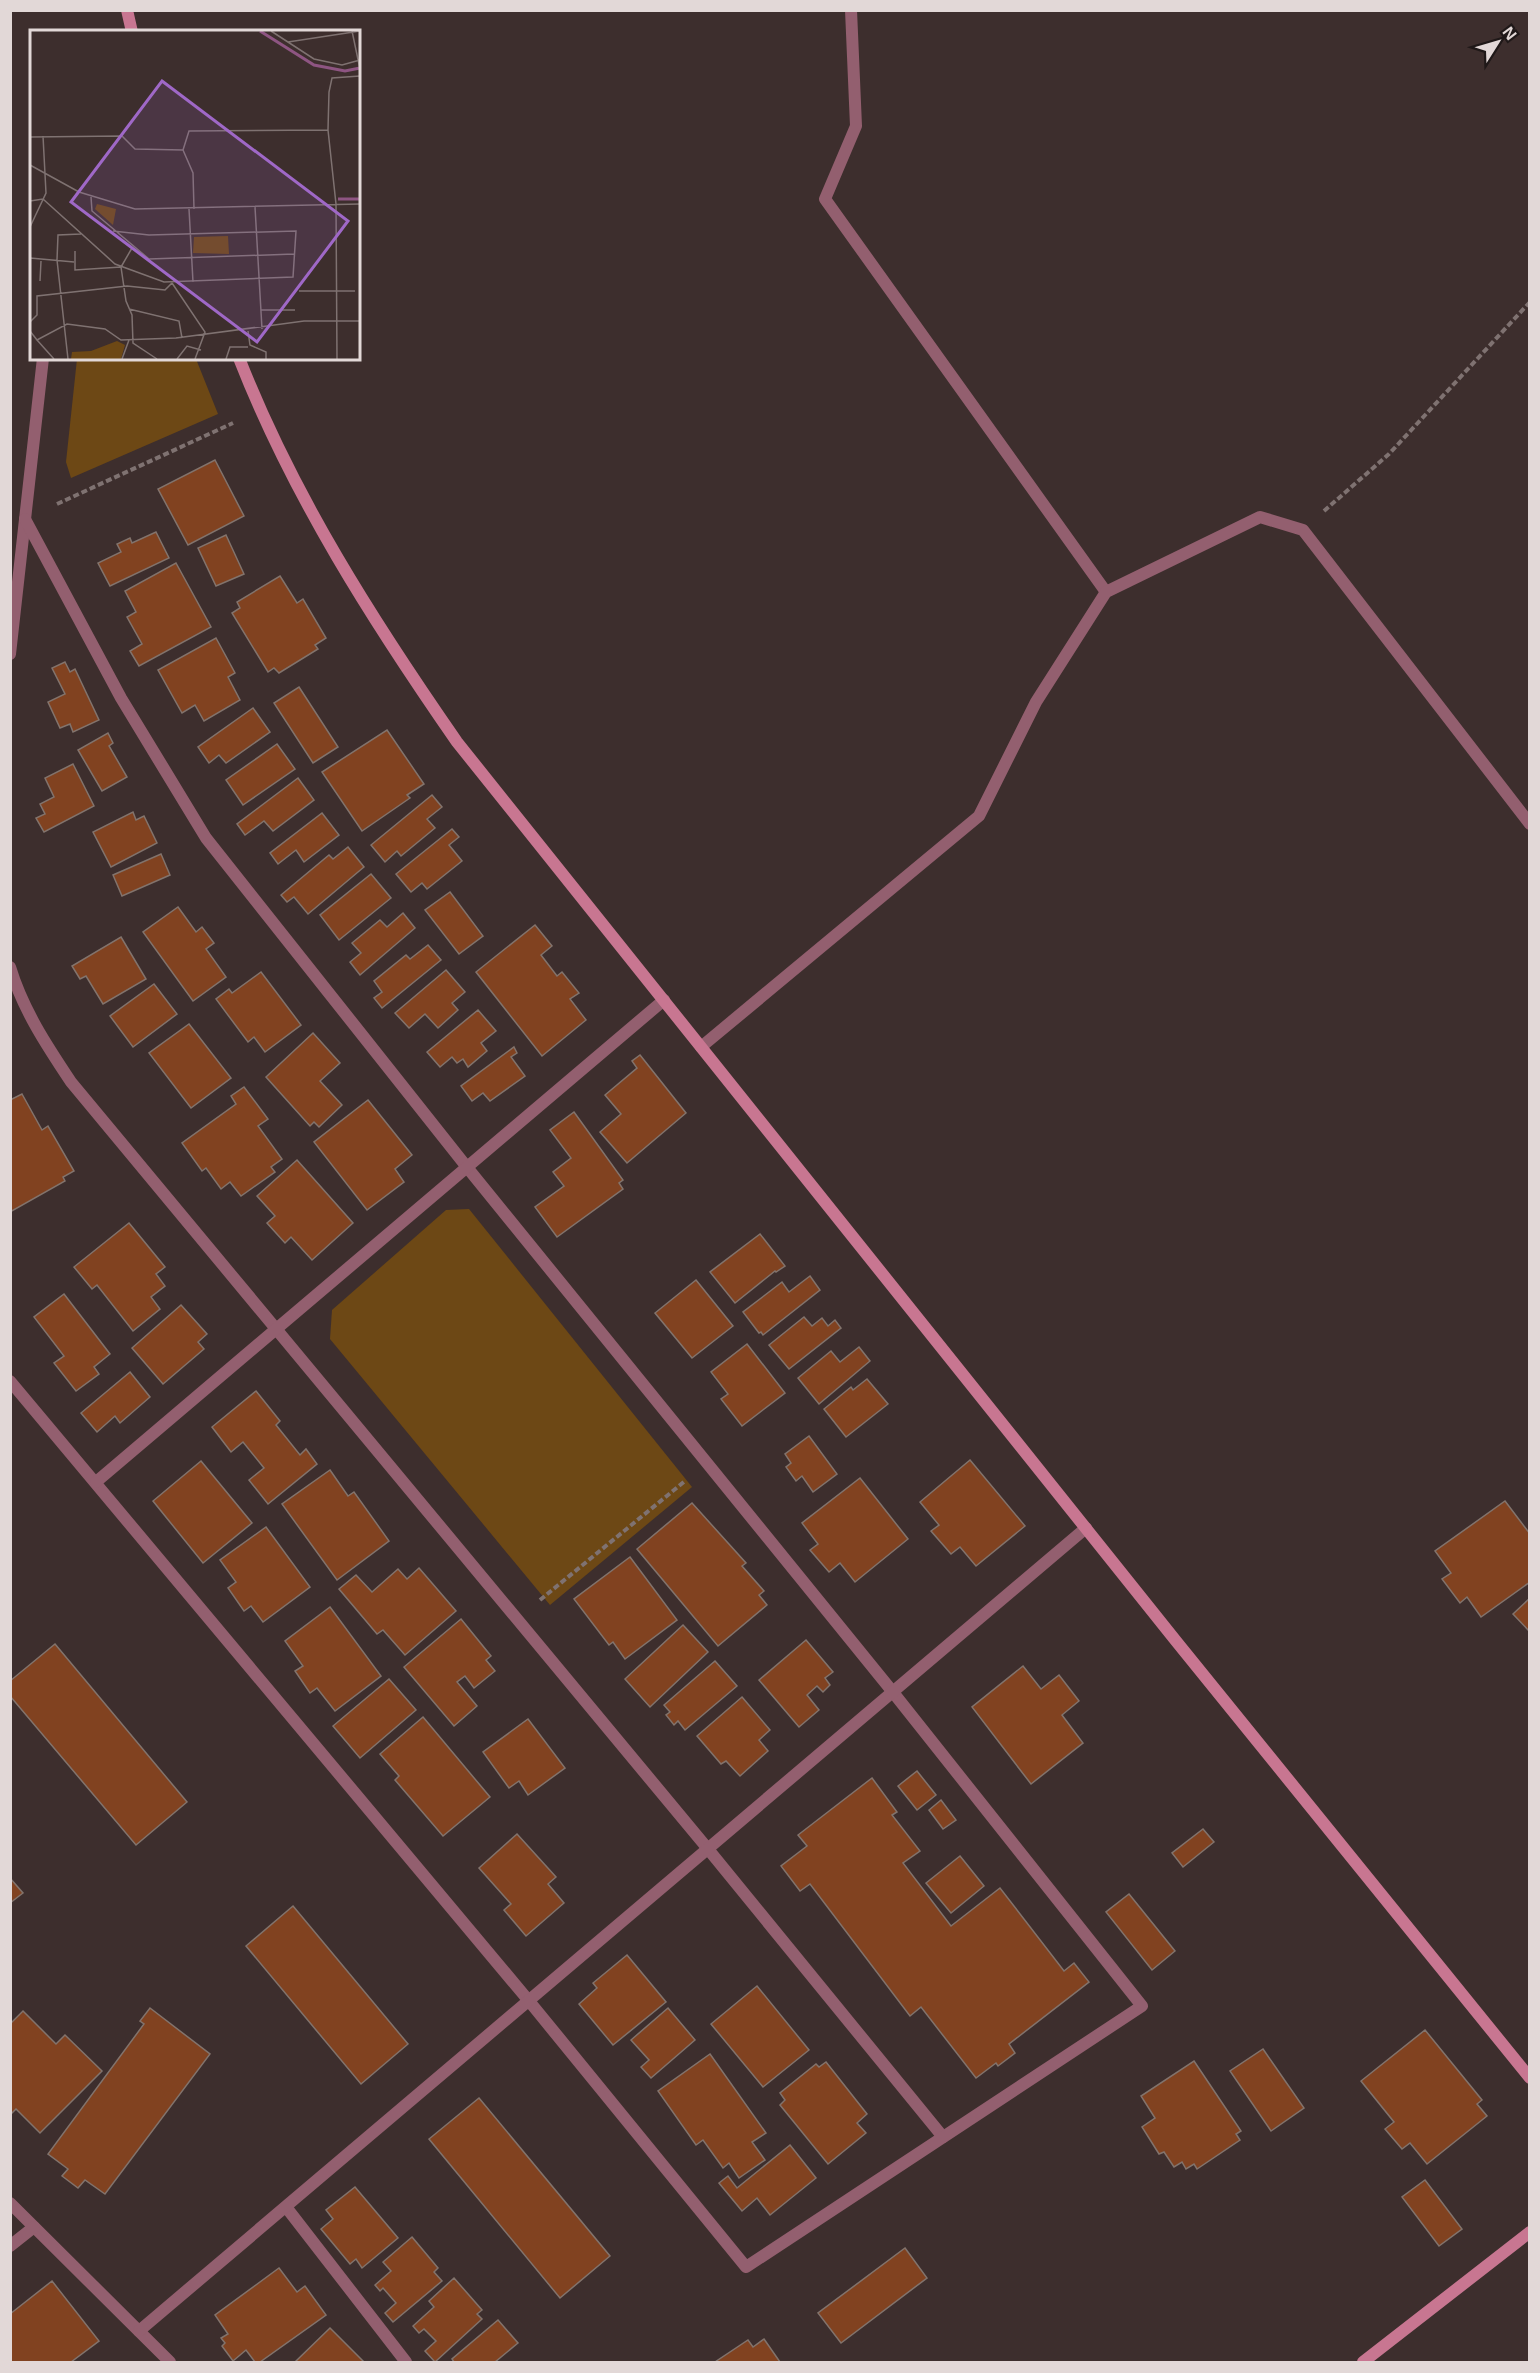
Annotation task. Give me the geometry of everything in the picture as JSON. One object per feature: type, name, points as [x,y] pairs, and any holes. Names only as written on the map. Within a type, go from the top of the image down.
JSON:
[{"type":"street","points":[[127,10],[132,30]]},
{"type":"street","points":[[851,10],[856,126],[825,199],[1106,592]]},
{"type":"street","points":[[10,654],[43,360]]},
{"type":"street","points":[[240,360],[261,410],[341,563],[393,649],[457,742],[1530,2078]]},
{"type":"street","points":[[701,1047],[979,816],[1036,702],[1106,592],[1260,517],[1303,530],[1530,824]]},
{"type":"street","points":[[10,1381],[529,2001],[746,2267],[1142,2006],[892,1691],[466,1166],[206,838],[121,698],[26,519]]},
{"type":"street","points":[[10,967],[16,986],[39,1033],[71,1082],[708,1849],[943,2137]]},
{"type":"street","points":[[96,1482],[664,1000]]},
{"type":"street","points":[[139,2331],[1086,1528]]},
{"type":"street","points":[[10,2203],[170,2362]]},
{"type":"street","points":[[286,2207],[406,2362]]},
{"type":"street","points":[[10,2246],[34,2227]]},
{"type":"street","points":[[1363,2362],[1530,2232]]},
{"type":"path","points":[[1303,530],[1389,454],[1530,302]]},
{"type":"path","points":[[26,519],[261,410]]},
{"type":"path","points":[[517,1619],[706,1463]]},
{"type":"shaded area","points":[[77,360],[196,360],[218,414],[71,478],[66,462]]},
{"type":"shaded area","points":[[469,1209],[692,1487],[550,1605],[330,1339],[332,1310],[446,1210]]},
{"type":"building","points":[[215,460],[244,516],[188,545],[158,489]]},
{"type":"building","points":[[156,532],[169,558],[110,586],[98,563],[121,552],[117,544],[130,538],[132,543]]},
{"type":"building","points":[[226,535],[244,574],[216,586],[198,548]]},
{"type":"building","points":[[176,563],[211,627],[139,666],[130,651],[142,644],[127,617],[136,612],[125,591]]},
{"type":"building","points":[[280,576],[297,603],[303,599],[326,638],[315,645],[318,649],[279,673],[274,668],[268,672],[232,613],[240,608],[237,602]]},
{"type":"building","points":[[216,638],[235,673],[228,677],[240,700],[204,721],[195,705],[182,713],[158,670]]},
{"type":"building","points":[[65,662],[70,672],[75,669],[99,720],[73,732],[70,724],[60,728],[48,702],[65,694],[52,668]]},
{"type":"building","points":[[299,687],[338,747],[313,763],[274,703]]},
{"type":"building","points":[[253,708],[270,732],[226,763],[219,755],[209,763],[198,747]]},
{"type":"building","points":[[387,730],[424,784],[407,795],[410,798],[362,831],[322,772]]},
{"type":"building","points":[[108,733],[113,743],[109,746],[127,777],[102,791],[78,750]]},
{"type":"building","points":[[277,744],[295,769],[243,805],[226,780]]},
{"type":"building","points":[[73,764],[94,806],[44,832],[36,818],[45,814],[40,804],[54,797],[45,778]]},
{"type":"building","points":[[298,778],[314,800],[273,831],[264,821],[245,835],[237,824]]},
{"type":"building","points":[[432,795],[442,807],[427,819],[435,828],[401,856],[397,851],[385,862],[371,845]]},
{"type":"building","points":[[133,812],[136,820],[144,816],[157,843],[111,867],[93,832]]},
{"type":"building","points":[[322,813],[339,835],[304,862],[296,850],[278,864],[270,853]]},
{"type":"building","points":[[452,829],[459,837],[449,845],[462,861],[427,889],[422,883],[411,892],[396,874]]},
{"type":"building","points":[[348,847],[364,867],[308,914],[294,897],[287,902],[281,895],[329,855],[333,859]]},
{"type":"building","points":[[161,854],[170,875],[122,896],[113,875]]},
{"type":"building","points":[[371,874],[391,898],[339,940],[320,915]]},
{"type":"building","points":[[450,892],[483,936],[459,954],[425,910]]},
{"type":"building","points":[[178,907],[196,932],[202,927],[214,943],[206,949],[226,977],[193,1001],[143,932]]},
{"type":"building","points":[[403,913],[415,928],[360,975],[350,962],[361,953],[352,943],[380,920],[387,927]]},
{"type":"building","points":[[535,925],[552,946],[541,955],[557,976],[562,972],[579,993],[570,999],[586,1020],[542,1056],[476,972]]},
{"type":"building","points":[[121,937],[146,979],[103,1004],[86,976],[80,979],[72,966]]},
{"type":"building","points":[[428,945],[441,960],[382,1008],[374,998],[382,992],[374,981],[406,955],[410,959]]},
{"type":"building","points":[[446,970],[465,992],[452,1003],[458,1010],[438,1028],[425,1014],[409,1028],[395,1013]]},
{"type":"building","points":[[261,972],[301,1025],[265,1052],[254,1037],[248,1042],[216,999],[229,989],[232,993]]},
{"type":"building","points":[[154,984],[177,1014],[133,1047],[110,1016]]},
{"type":"building","points":[[478,1010],[496,1031],[481,1043],[487,1051],[468,1067],[463,1059],[457,1063],[452,1057],[440,1067],[427,1052]]},
{"type":"building","points":[[189,1024],[231,1078],[191,1108],[149,1053]]},
{"type":"building","points":[[313,1033],[340,1063],[320,1081],[342,1105],[319,1127],[314,1122],[310,1126],[266,1077]]},
{"type":"building","points":[[514,1047],[517,1053],[511,1057],[525,1076],[490,1101],[483,1093],[472,1101],[461,1086]]},
{"type":"building","points":[[640,1055],[686,1113],[627,1163],[600,1132],[621,1114],[605,1095],[637,1068],[632,1061]]},
{"type":"building","points":[[244,1087],[268,1119],[258,1126],[282,1159],[271,1167],[275,1172],[241,1196],[230,1182],[221,1189],[206,1168],[202,1171],[182,1143],[236,1104],[231,1096]]},
{"type":"building","points":[[22,1094],[42,1130],[48,1126],[74,1171],[63,1177],[65,1181],[10,1212],[10,1100]]},
{"type":"building","points":[[368,1100],[412,1155],[395,1169],[404,1182],[367,1210],[314,1142]]},
{"type":"building","points":[[574,1112],[623,1180],[619,1183],[623,1189],[557,1237],[535,1207],[564,1186],[553,1172],[571,1158],[550,1130]]},
{"type":"building","points":[[297,1160],[353,1223],[312,1260],[291,1237],[285,1243],[267,1223],[275,1216],[257,1196]]},
{"type":"building","points":[[129,1223],[165,1267],[156,1274],[165,1286],[151,1297],[160,1309],[133,1331],[97,1285],[92,1289],[74,1267]]},
{"type":"building","points":[[760,1234],[785,1266],[775,1271],[735,1303],[710,1272]]},
{"type":"building","points":[[810,1276],[820,1290],[763,1335],[759,1333],[743,1312],[782,1282],[789,1292]]},
{"type":"building","points":[[696,1280],[733,1326],[692,1358],[655,1313]]},
{"type":"building","points":[[64,1294],[110,1354],[94,1367],[99,1374],[76,1391],[54,1363],[64,1356],[34,1317]]},
{"type":"building","points":[[181,1305],[207,1334],[198,1342],[204,1349],[163,1384],[132,1348]]},
{"type":"building","points":[[804,1317],[812,1326],[822,1318],[828,1326],[835,1320],[841,1328],[789,1369],[769,1345]]},
{"type":"building","points":[[747,1344],[785,1393],[742,1426],[721,1399],[728,1394],[711,1372]]},
{"type":"building","points":[[859,1347],[870,1361],[819,1404],[798,1378],[831,1351],[840,1362]]},
{"type":"building","points":[[130,1372],[150,1397],[120,1423],[115,1416],[97,1432],[81,1413]]},
{"type":"building","points":[[867,1379],[888,1404],[846,1437],[824,1409],[851,1387],[853,1390]]},
{"type":"building","points":[[256,1391],[280,1421],[276,1425],[300,1455],[306,1449],[317,1464],[268,1504],[249,1480],[264,1468],[243,1442],[231,1452],[212,1427]]},
{"type":"building","points":[[809,1436],[837,1474],[813,1492],[802,1476],[796,1481],[786,1467],[791,1463],[785,1454]]},
{"type":"building","points":[[970,1460],[1025,1526],[976,1566],[960,1547],[951,1554],[931,1531],[939,1525],[920,1502]]},
{"type":"building","points":[[201,1461],[252,1523],[203,1563],[153,1501]]},
{"type":"building","points":[[330,1470],[348,1496],[354,1492],[389,1541],[337,1580],[282,1504]]},
{"type":"building","points":[[860,1478],[908,1539],[855,1582],[840,1563],[829,1572],[810,1550],[818,1544],[802,1523]]},
{"type":"building","points":[[1505,1501],[1530,1534],[1530,1582],[1481,1617],[1467,1597],[1460,1603],[1442,1579],[1451,1573],[1435,1551]]},
{"type":"building","points":[[692,1503],[746,1563],[742,1566],[764,1591],[759,1595],[767,1605],[718,1646],[637,1549]]},
{"type":"building","points":[[266,1527],[310,1587],[263,1622],[251,1606],[244,1611],[228,1588],[236,1582],[220,1560]]},
{"type":"building","points":[[630,1557],[677,1620],[625,1659],[613,1642],[609,1645],[574,1599]]},
{"type":"building","points":[[419,1568],[456,1611],[405,1655],[383,1630],[377,1634],[339,1589],[356,1575],[372,1592],[398,1569],[407,1579]]},
{"type":"building","points":[[1530,1598],[1530,1632],[1513,1614]]},
{"type":"building","points":[[330,1607],[381,1676],[335,1711],[317,1688],[310,1693],[295,1671],[303,1666],[285,1641]]},
{"type":"building","points":[[461,1619],[491,1656],[486,1660],[495,1671],[474,1688],[465,1676],[457,1682],[477,1706],[454,1726],[404,1667]]},
{"type":"building","points":[[683,1625],[708,1652],[650,1707],[625,1679]]},
{"type":"building","points":[[806,1640],[833,1672],[825,1678],[830,1685],[823,1692],[817,1686],[807,1695],[819,1710],[799,1727],[759,1680]]},
{"type":"building","points":[[55,1644],[187,1802],[136,1845],[10,1696],[10,1681]]},
{"type":"building","points":[[715,1661],[737,1686],[685,1730],[678,1721],[674,1725],[666,1715],[670,1712],[664,1705]]},
{"type":"building","points":[[1023,1666],[1041,1689],[1059,1675],[1079,1701],[1062,1715],[1083,1743],[1031,1784],[972,1707]]},
{"type":"building","points":[[389,1679],[416,1710],[360,1758],[333,1726]]},
{"type":"building","points":[[742,1697],[770,1730],[759,1740],[768,1751],[740,1776],[726,1761],[721,1764],[697,1736]]},
{"type":"building","points":[[423,1717],[490,1797],[443,1836],[395,1780],[399,1776],[380,1754]]},
{"type":"building","points":[[528,1719],[565,1768],[528,1795],[519,1781],[509,1788],[483,1752]]},
{"type":"building","points":[[917,1771],[936,1795],[917,1810],[898,1786]]},
{"type":"building","points":[[872,1778],[897,1812],[892,1815],[920,1851],[903,1863],[951,1926],[1000,1888],[1064,1971],[1074,1963],[1089,1982],[1009,2044],[1015,2053],[998,2066],[996,2063],[976,2078],[921,2007],[910,2016],[810,1884],[800,1891],[781,1866],[807,1846],[798,1835]]},
{"type":"building","points":[[941,1800],[956,1820],[943,1829],[929,1810]]},
{"type":"building","points":[[1203,1829],[1214,1842],[1183,1867],[1172,1853]]},
{"type":"building","points":[[517,1834],[556,1877],[548,1884],[564,1903],[526,1936],[504,1910],[511,1904],[479,1868]]},
{"type":"building","points":[[960,1856],[984,1886],[951,1913],[926,1883]]},
{"type":"building","points":[[10,1878],[23,1893],[10,1903]]},
{"type":"building","points":[[1129,1894],[1175,1951],[1152,1970],[1106,1912]]},
{"type":"building","points":[[293,1906],[408,2044],[361,2084],[246,1946]]},
{"type":"building","points":[[627,1955],[666,2002],[613,2045],[579,2004],[597,1988],[593,1983]]},
{"type":"building","points":[[757,1986],[809,2050],[763,2087],[711,2024]]},
{"type":"building","points":[[150,2008],[210,2054],[105,2194],[85,2180],[78,2188],[62,2176],[68,2169],[48,2154],[144,2024],[140,2021]]},
{"type":"building","points":[[668,2008],[695,2040],[651,2078],[641,2067],[649,2060],[631,2040]]},
{"type":"building","points":[[23,2011],[56,2044],[65,2035],[102,2071],[40,2133],[16,2109],[10,2115],[10,2024]]},
{"type":"building","points":[[1425,2030],[1482,2100],[1477,2104],[1487,2116],[1427,2164],[1410,2143],[1402,2149],[1385,2129],[1394,2122],[1361,2081]]},
{"type":"building","points":[[1263,2049],[1304,2108],[1271,2131],[1230,2071]]},
{"type":"building","points":[[710,2054],[766,2133],[752,2142],[765,2160],[739,2178],[729,2163],[723,2168],[703,2140],[696,2145],[658,2091]]},
{"type":"building","points":[[1194,2061],[1241,2131],[1236,2134],[1240,2140],[1197,2169],[1194,2164],[1186,2169],[1182,2162],[1174,2167],[1164,2152],[1159,2154],[1142,2127],[1155,2118],[1141,2096]]},
{"type":"building","points":[[826,2062],[867,2114],[857,2123],[866,2133],[828,2164],[780,2105],[785,2100],[780,2093],[816,2064],[819,2067]]},
{"type":"building","points":[[479,2098],[610,2256],[560,2298],[429,2139]]},
{"type":"building","points":[[790,2145],[816,2178],[770,2215],[757,2198],[742,2211],[719,2183],[728,2176],[737,2188]]},
{"type":"building","points":[[1425,2180],[1462,2229],[1439,2246],[1402,2197]]},
{"type":"building","points":[[355,2187],[398,2238],[362,2268],[356,2259],[350,2264],[321,2229],[333,2219],[326,2210]]},
{"type":"building","points":[[412,2237],[438,2268],[434,2272],[442,2281],[393,2322],[385,2313],[396,2303],[383,2288],[380,2291],[375,2285],[391,2271],[383,2262]]},
{"type":"building","points":[[905,2248],[927,2278],[841,2343],[818,2313]]},
{"type":"building","points":[[279,2268],[297,2292],[305,2286],[326,2315],[260,2362],[255,2362],[246,2350],[233,2361],[222,2346],[225,2343],[221,2338],[228,2334],[215,2315]]},
{"type":"building","points":[[454,2278],[482,2310],[477,2314],[482,2319],[435,2362],[425,2351],[436,2341],[424,2329],[419,2333],[413,2326],[434,2307],[429,2301]]},
{"type":"building","points":[[52,2281],[99,2341],[71,2362],[10,2362],[10,2314]]},
{"type":"building","points":[[498,2320],[518,2343],[495,2362],[454,2362],[452,2359]]},
{"type":"building","points":[[330,2328],[364,2362],[295,2362]]},
{"type":"building","points":[[764,2339],[780,2362],[715,2362],[748,2340],[753,2347]]}]
